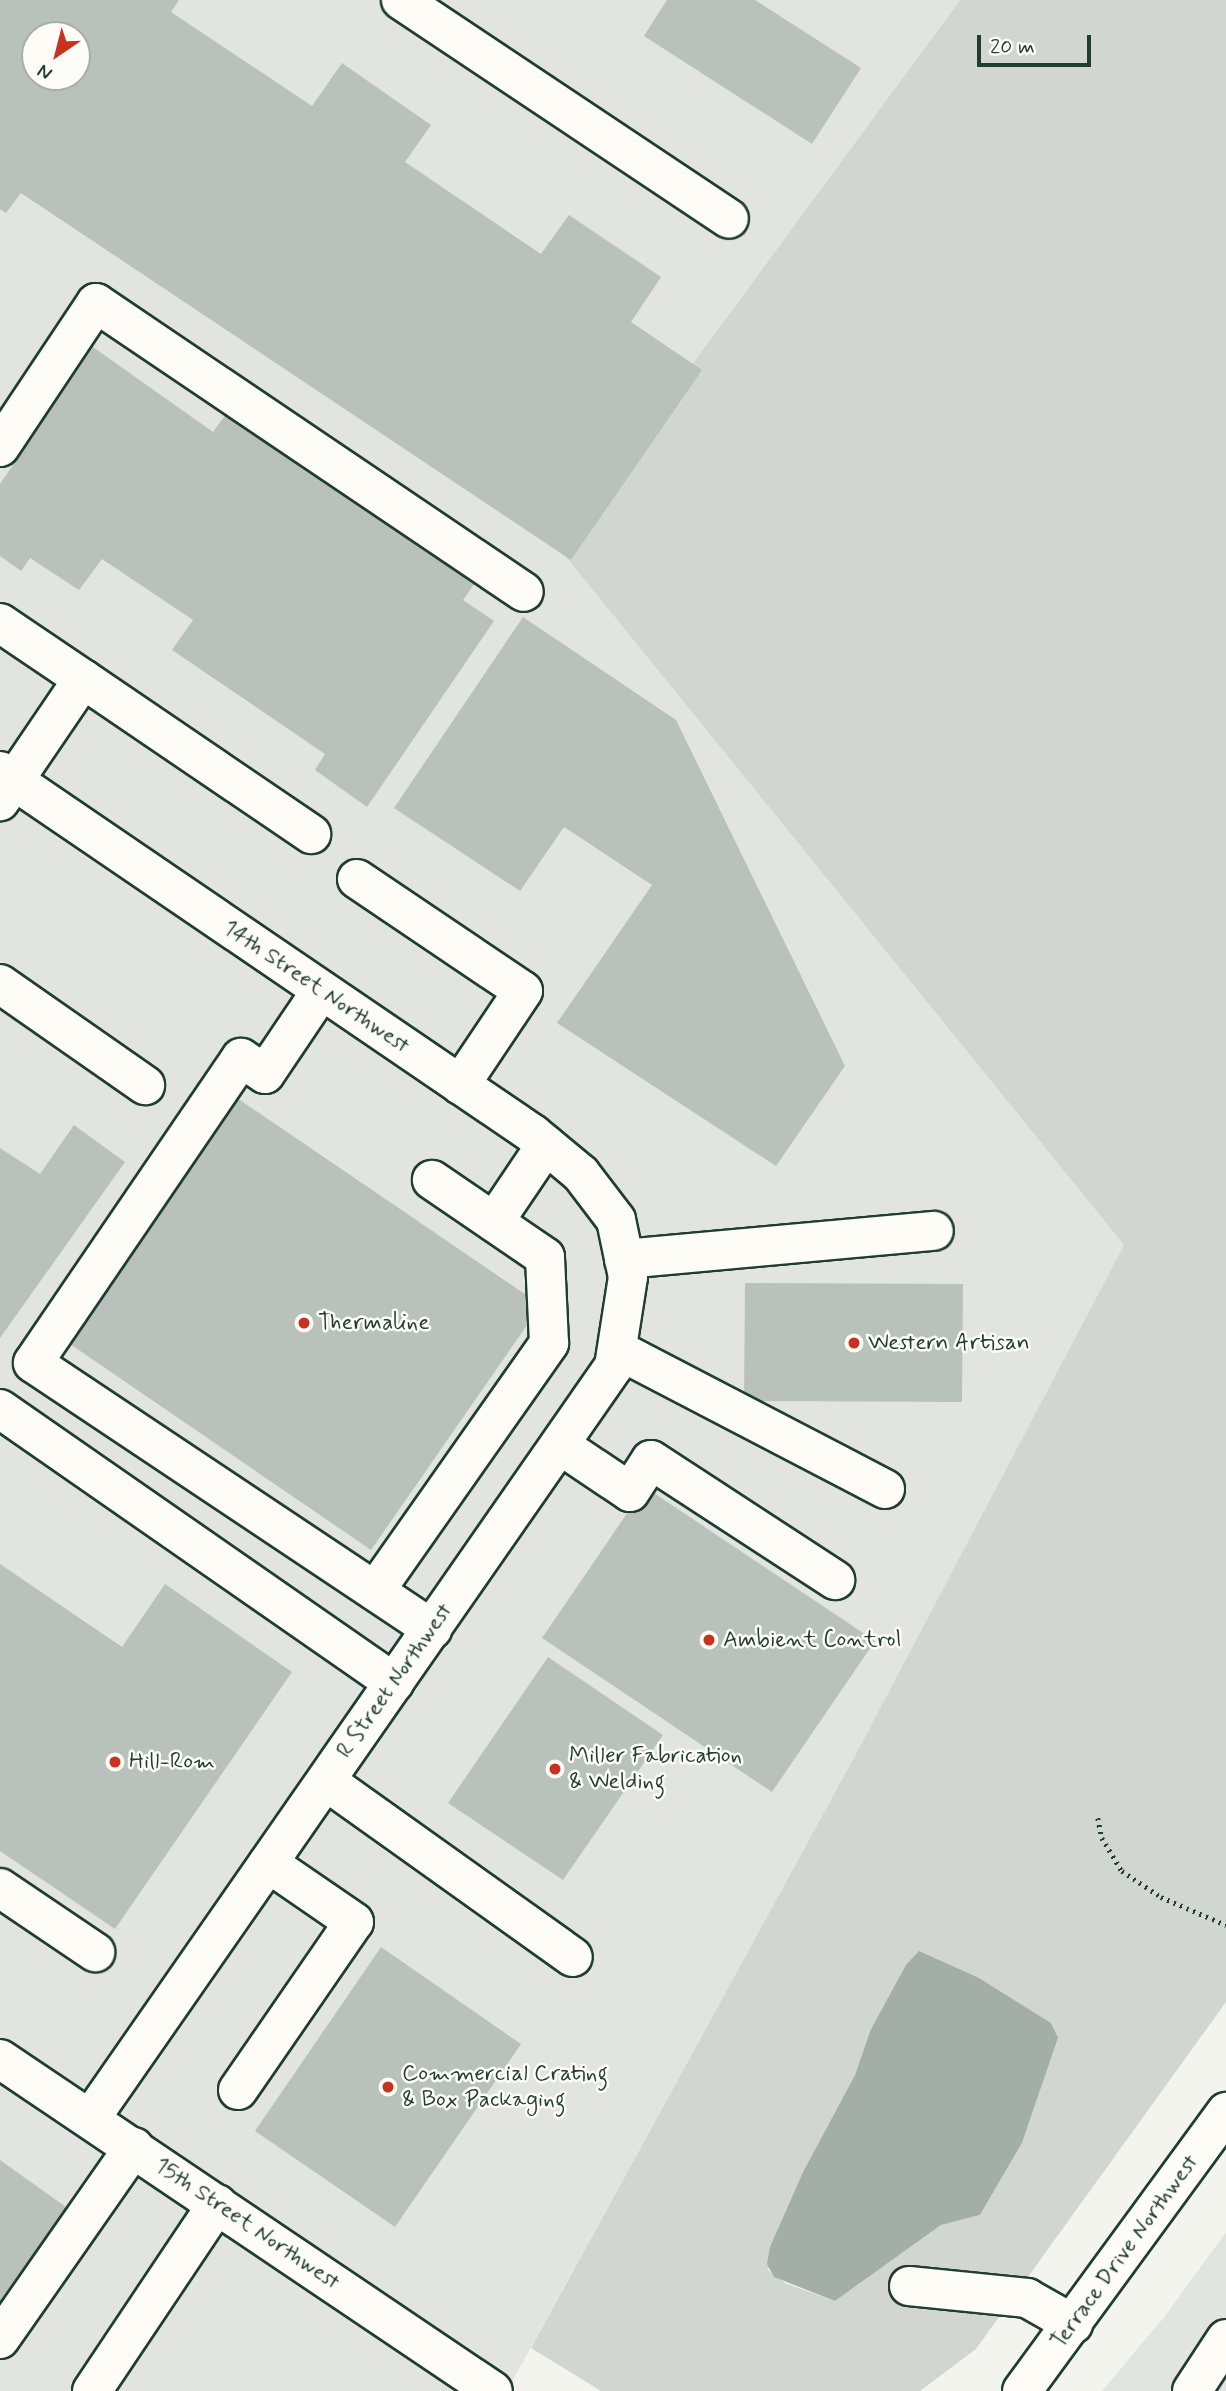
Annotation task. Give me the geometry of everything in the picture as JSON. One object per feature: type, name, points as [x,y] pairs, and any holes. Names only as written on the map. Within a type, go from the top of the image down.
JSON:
[{"type":"street","points":[[401,0],[729,219]]},
{"type":"street","points":[[0,447],[96,303],[524,592]]},
{"type":"street","points":[[0,623],[311,834]]},
{"type":"street","points":[[5,784],[83,679]]},
{"type":"street","name":"14th Street Northwest","points":[[5,784],[321,991],[546,1145],[581,1174],[616,1220]]},
{"type":"street","points":[[357,879],[523,991],[460,1085]]},
{"type":"street","points":[[0,984],[145,1085]]},
{"type":"street","points":[[321,991],[265,1074],[241,1058],[33,1363],[432,1629]]},
{"type":"street","points":[[494,1222],[546,1145]]},
{"type":"street","points":[[374,1591],[548,1343],[545,1257],[432,1180]]},
{"type":"street","name":"R Street Northwest","points":[[90,2119],[614,1366],[628,1277],[616,1220]]},
{"type":"street","points":[[624,1259],[934,1231]]},
{"type":"street","points":[[618,1350],[886,1489]]},
{"type":"street","points":[[0,1409],[394,1683]]},
{"type":"street","points":[[559,1445],[630,1492],[651,1460],[835,1580]]},
{"type":"street","points":[[326,1781],[573,1957]]},
{"type":"street","points":[[238,2090],[354,1922],[268,1863]]},
{"type":"street","points":[[0,1888],[95,1952]]},
{"type":"street","name":"15th Street Northwest","points":[[0,2059],[493,2391]]},
{"type":"street","name":"Terrace Drive Northwest","points":[[1022,2391],[1226,2112]]},
{"type":"street","points":[[0,2339],[134,2147]]},
{"type":"street","points":[[92,2391],[217,2204]]},
{"type":"street","points":[[909,2286],[1027,2298],[1073,2324]]},
{"type":"street","points":[[1192,2391],[1226,2339]]},
{"type":"path","points":[[1098,1818],[1102,1838],[1122,1871],[1161,1897],[1226,1925]]},
{"type":"shaded area","points":[[0,0],[960,0],[558,547],[1124,1245],[857,1752],[507,2391],[0,2391]]},
{"type":"shaded area","points":[[960,0],[1226,0],[1226,2002],[976,2349],[920,2391],[601,2391],[531,2348],[857,1752],[1124,1245],[558,547]],"holes":[[[870,2030],[1058,2038],[1022,2143],[980,2215],[941,2225],[835,2301],[785,2283],[768,2270],[804,2170],[855,2075]]]},
{"type":"shaded area","points":[[919,1951],[979,1978],[1051,2023],[1058,2038],[1022,2143],[980,2215],[941,2225],[835,2301],[774,2277],[767,2264],[770,2247],[804,2170],[855,2075],[870,2031],[906,1965]]},
{"type":"shaded area","points":[[1226,2232],[1226,2391],[1102,2391],[1165,2316]]},
{"type":"building","points":[[0,0],[179,0],[171,12],[312,106],[342,63],[431,125],[405,162],[541,254],[569,215],[661,277],[631,322],[702,370],[571,560],[21,193],[6,213],[0,209]]},
{"type":"building","points":[[667,0],[755,0],[861,68],[812,144],[644,36]]},
{"type":"building","points":[[93,347],[213,432],[229,410],[477,580],[463,600],[494,621],[367,807],[315,770],[325,754],[172,650],[193,620],[102,559],[79,590],[30,558],[21,571],[0,556],[0,484]]},
{"type":"building","points":[[523,617],[676,720],[845,1066],[776,1166],[557,1023],[652,885],[564,827],[520,891],[394,808]]},
{"type":"building","name":"Thermaline","points":[[234,1096],[541,1305],[371,1550],[67,1342]]},
{"type":"building","points":[[74,1125],[125,1162],[0,1338],[0,1148],[40,1174]]},
{"type":"building","name":"Western Artisan","points":[[745,1283],[963,1284],[962,1402],[744,1401]]},
{"type":"building","name":"Ambient Control","points":[[645,1487],[875,1641],[772,1792],[542,1638]]},
{"type":"building","name":"Hill-Rom","points":[[0,1564],[122,1647],[165,1584],[292,1672],[115,1929],[0,1851]]},
{"type":"building","name":"Miller Fabrication & Welding","points":[[548,1657],[663,1735],[563,1880],[448,1803]]},
{"type":"building","name":"Commercial Crating & Box Packaging","points":[[381,1947],[521,2044],[395,2227],[255,2131]]},
{"type":"building","points":[[0,2160],[66,2207],[0,2301]]},
{"type":"place","name":"Thermaline","points":[[304,1323]]},
{"type":"place","name":"Western Artisan","points":[[854,1343]]},
{"type":"place","name":"Ambient Control","points":[[709,1640]]},
{"type":"place","name":"Hill-Rom","points":[[115,1762]]},
{"type":"place","name":"Miller Fabrication & Welding","points":[[555,1769]]},
{"type":"place","name":"Commercial Crating & Box Packaging","points":[[388,2087]]}]
